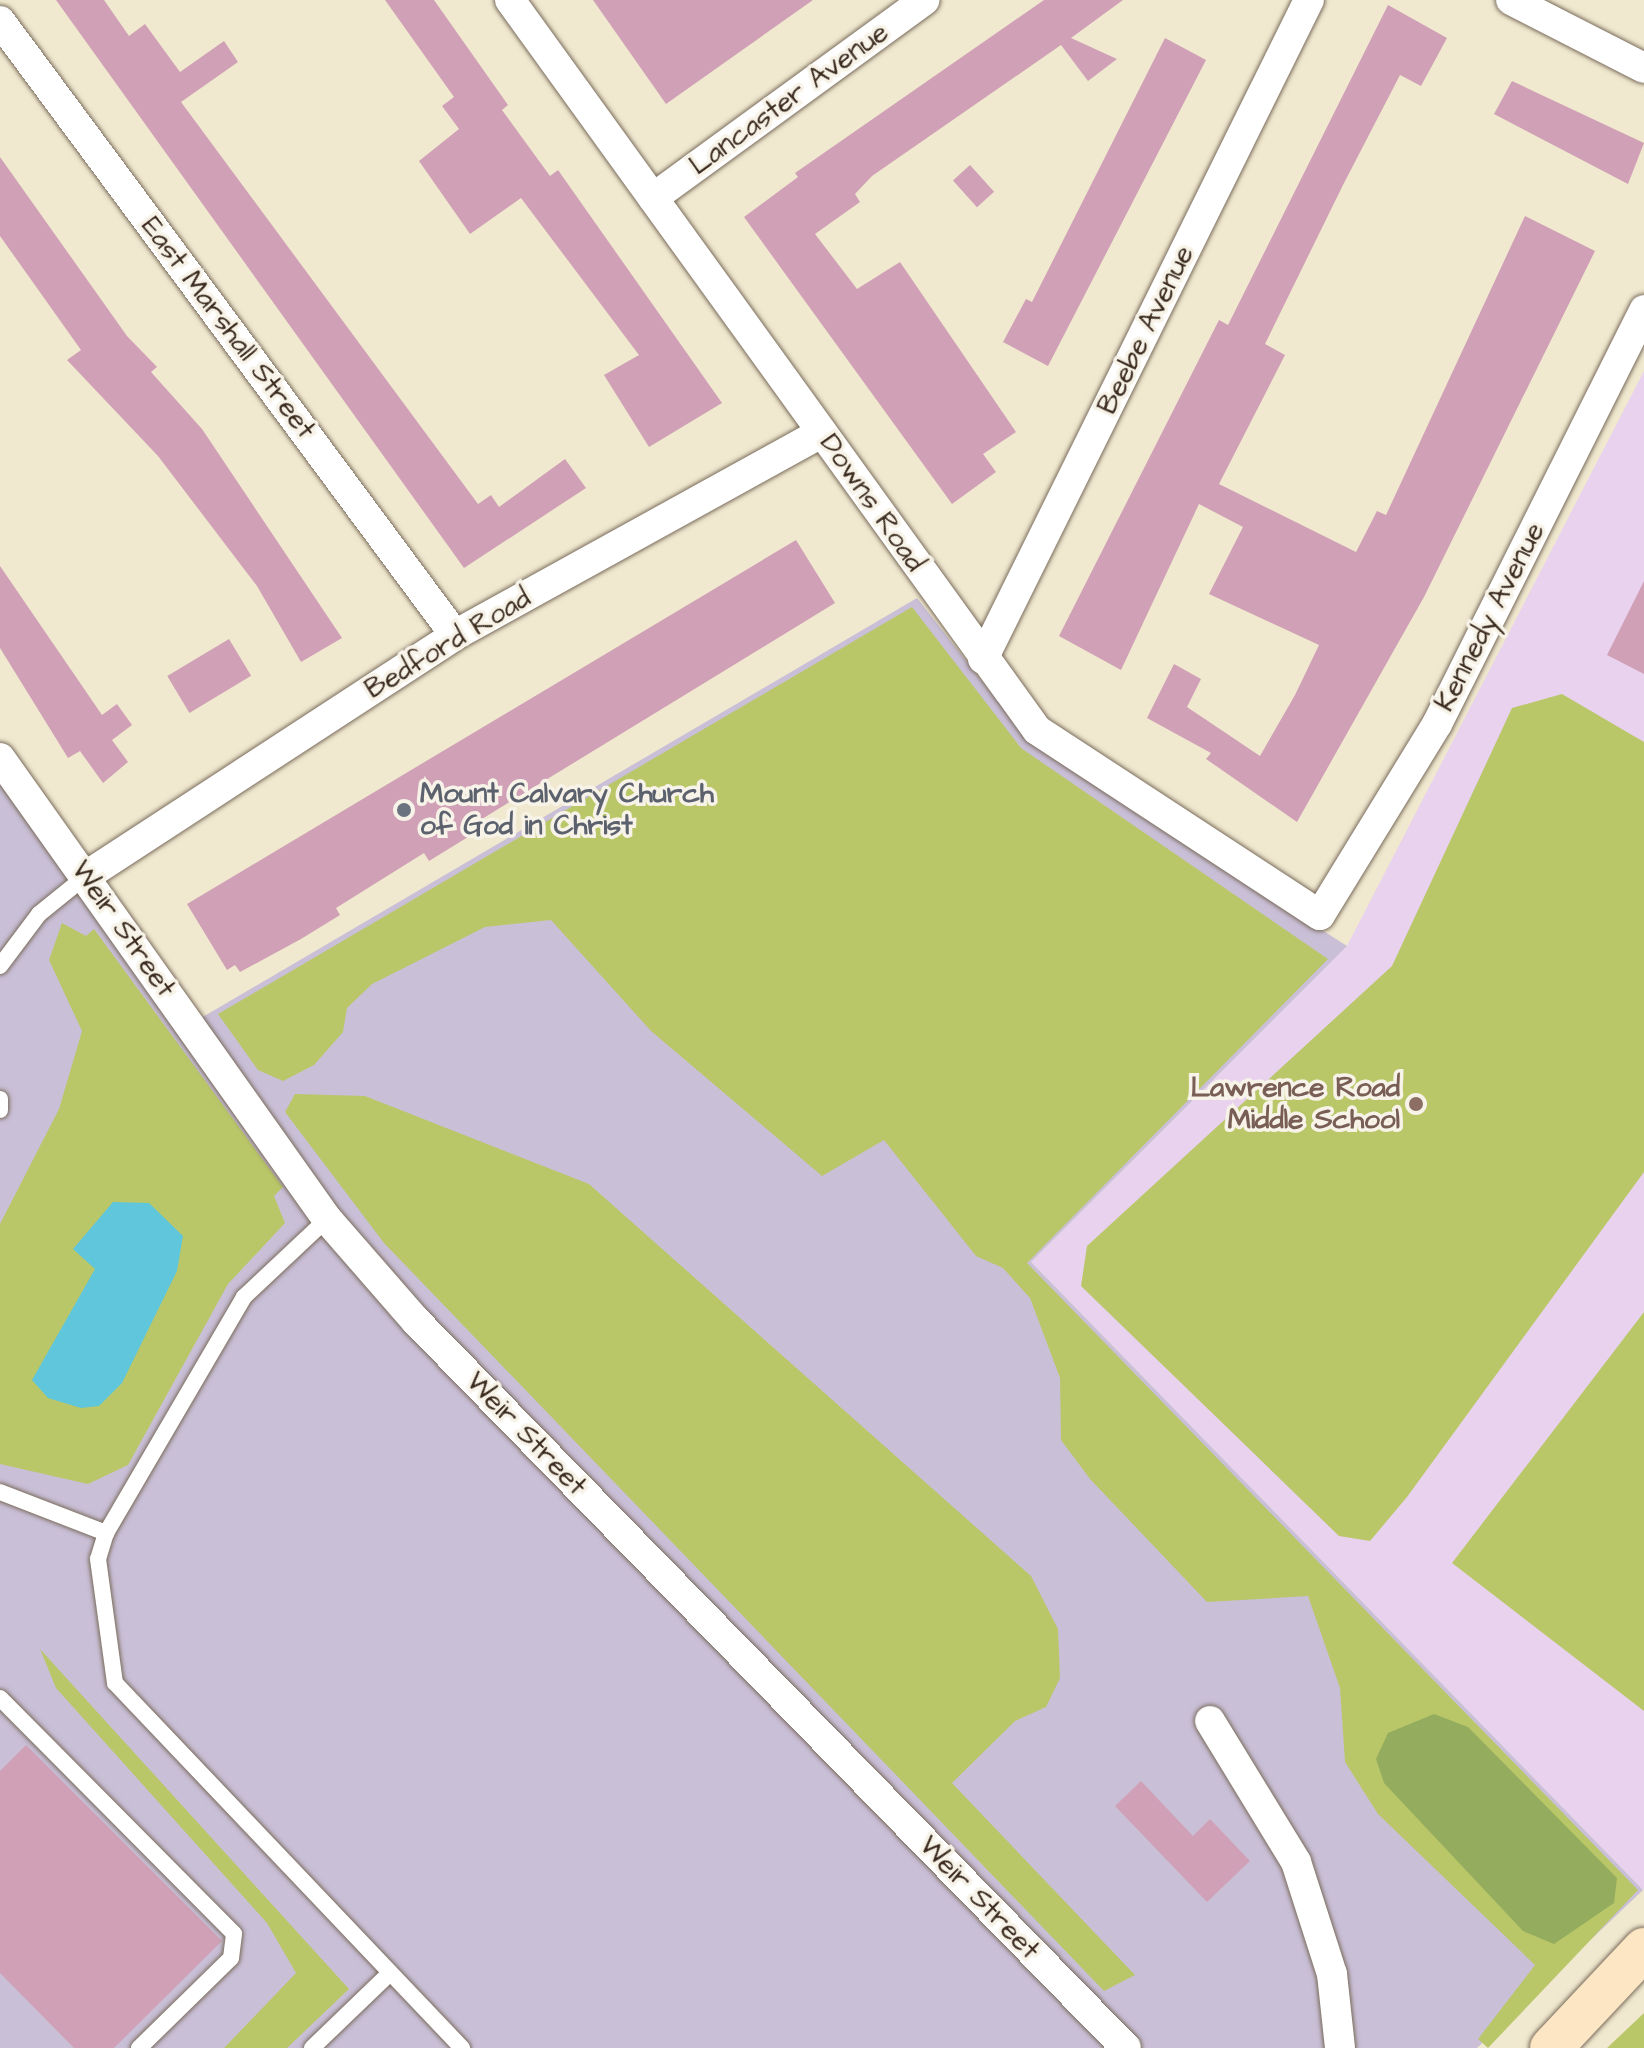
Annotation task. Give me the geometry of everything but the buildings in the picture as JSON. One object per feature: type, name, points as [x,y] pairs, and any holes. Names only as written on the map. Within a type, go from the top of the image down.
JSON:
[{"type":"street","name":"Downs Road","points":[[510,0],[983,659],[1051,742],[1320,915]]},
{"type":"street","name":"Lancaster Avenue","points":[[653,198],[925,0]]},
{"type":"street","name":"Beebe Avenue","points":[[983,659],[1309,0]]},
{"type":"street","points":[[1511,0],[1644,68]]},
{"type":"street","name":"East Marshall Street","points":[[0,21],[455,635]]},
{"type":"street","name":"Kennedy Avenue","points":[[1320,915],[1437,724],[1644,310]]},
{"type":"street","name":"Bedford Road","points":[[86,876],[455,635],[822,432]]},
{"type":"street","name":"Weir Street","points":[[0,758],[327,1219],[416,1321],[1126,2048]]},
{"type":"street","points":[[1210,1721],[1296,1862],[1332,1974],[1340,2048]]},
{"type":"street","points":[[1551,2048],[1644,1949]]},
{"type":"lane","points":[[0,966],[39,914],[86,876]]},
{"type":"lane","points":[[0,1099],[0,1110]]},
{"type":"lane","points":[[327,1219],[244,1297],[106,1533],[98,1559],[115,1683],[462,2048]]},
{"type":"lane","points":[[0,1492],[106,1533]]},
{"type":"lane","points":[[0,1698],[234,1934],[231,1958],[139,2048]]},
{"type":"lane","points":[[312,2048],[390,1973]]},
{"type":"shaded area","name":"Lawrence Road Middle School","points":[[1644,371],[1643,1890],[1031,1262],[1347,946]]},
{"type":"shaded area","points":[[917,598],[1031,744],[1347,946],[1031,1262],[1643,1890],[1477,2048],[0,2048],[0,743],[201,1018]]},
{"type":"green space","points":[[912,607],[1021,748],[1328,959],[1027,1263],[1638,1890],[1488,2048],[1478,2039],[1535,1965],[1378,1814],[1345,1762],[1340,1688],[1308,1596],[1207,1602],[1090,1479],[1061,1440],[1060,1378],[1030,1298],[1003,1268],[976,1256],[884,1140],[822,1176],[651,1031],[551,920],[485,927],[372,984],[347,1008],[343,1032],[314,1065],[283,1081],[258,1070],[218,1014]]},
{"type":"green space","points":[[1562,694],[1644,742],[1644,1172],[1407,1497],[1370,1541],[1339,1536],[1081,1286],[1087,1246],[1392,966],[1512,708]]},
{"type":"green space","points":[[62,923],[86,936],[94,929],[283,1187],[274,1196],[285,1223],[228,1284],[128,1465],[88,1484],[0,1464],[0,1224],[59,1109],[82,1031],[49,960]]},
{"type":"green space","points":[[295,1094],[365,1096],[589,1184],[1031,1576],[1058,1629],[1060,1678],[1046,1707],[1015,1721],[952,1783],[1135,1975],[1104,1991],[384,1243],[285,1112]]},
{"type":"green space","points":[[1644,1312],[1644,1711],[1452,1563]]},
{"type":"green space","points":[[40,1649],[349,1989],[287,2048],[224,2048],[296,1973],[267,1923],[56,1688]]},
{"type":"green space","points":[[1434,1714],[1468,1727],[1617,1878],[1614,1903],[1554,1944],[1523,1931],[1384,1783],[1376,1759],[1388,1733]]},
{"type":"green space","points":[[1644,2013],[1644,2048],[1607,2048]]},
{"type":"water","points":[[113,1202],[149,1203],[183,1236],[177,1271],[122,1383],[99,1406],[81,1408],[48,1398],[32,1380],[95,1269],[73,1249]]},
{"type":"place","name":"Mount Calvary Church of God in Christ","points":[[404,810]]},
{"type":"place","name":"Lawrence Road Middle School","points":[[1416,1104]]}]
